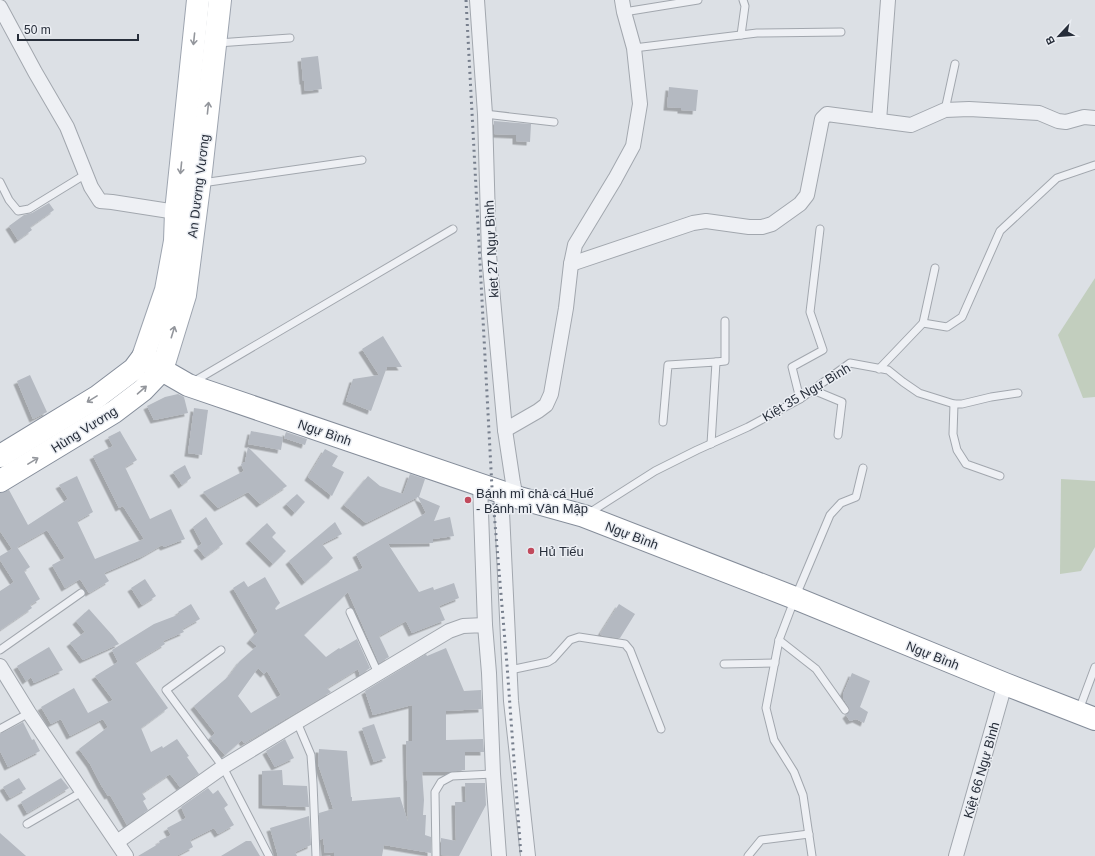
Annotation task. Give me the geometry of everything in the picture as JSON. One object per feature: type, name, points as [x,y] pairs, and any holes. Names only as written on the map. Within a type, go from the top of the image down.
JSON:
[{"type":"main road","name":"An Dương Vương","points":[[143,357],[166,290],[175,241],[176,212],[198,0]]},
{"type":"main road","name":"An Dương Vương","points":[[162,370],[185,295],[220,0]]},
{"type":"main road","name":"Ngự Bình","points":[[143,357],[188,385],[508,494],[584,516],[794,598],[1086,716]]},
{"type":"main road","name":"Hùng Vương","points":[[0,456],[97,397],[134,369],[143,357]]},
{"type":"main road","name":"Hùng Vương","points":[[0,481],[114,412],[143,390],[162,370]]},
{"type":"street","name":"kiet 27 Ngự Bình","points":[[477,0],[486,114],[489,255],[505,430],[513,483],[508,494],[511,701],[528,856]]},
{"type":"street","points":[[879,121],[888,0]]},
{"type":"street","points":[[505,430],[546,405],[551,394],[575,245],[633,146],[640,104],[634,48],[623,6]]},
{"type":"street","points":[[0,7],[67,127],[91,187],[100,201],[176,212]]},
{"type":"street","points":[[571,264],[693,222],[706,221],[749,227],[762,227],[772,224],[800,204],[807,196],[822,119],[827,114],[911,125],[945,110],[969,109],[1039,113],[1058,121],[1066,122],[1084,117],[1095,118]]},
{"type":"street","points":[[480,484],[485,625],[499,856]]},
{"type":"street","points":[[117,842],[223,768],[449,631],[463,626],[485,625]]},
{"type":"street","points":[[0,666],[29,713],[126,856]]},
{"type":"street","name":"Kiệt 66 Ngự Bình","points":[[956,856],[1005,684]]},
{"type":"lane","points":[[623,6],[698,0]]},
{"type":"lane","points":[[741,35],[745,6],[743,0]]},
{"type":"lane","points":[[634,48],[757,32],[840,32]]},
{"type":"lane","points":[[215,43],[290,38]]},
{"type":"lane","points":[[945,110],[955,64]]},
{"type":"lane","points":[[486,114],[554,122]]},
{"type":"lane","points":[[199,183],[362,160]]},
{"type":"lane","points":[[923,322],[947,327],[962,317],[1000,231],[1057,178],[1095,165]]},
{"type":"lane","points":[[0,182],[9,200],[18,211],[29,209],[86,174]]},
{"type":"lane","points":[[188,385],[453,229]]},
{"type":"lane","points":[[800,399],[792,367],[822,350],[810,312],[820,229]]},
{"type":"lane","points":[[879,369],[923,322],[935,268]]},
{"type":"lane","points":[[663,422],[668,365],[725,361],[725,321]]},
{"type":"lane","points":[[711,444],[716,362]]},
{"type":"lane","name":"Kiệt 35 Ngự Bình","points":[[584,516],[655,471],[748,427],[800,399],[850,363],[888,370],[919,393],[954,404],[962,404],[991,397],[1018,393]]},
{"type":"lane","points":[[813,390],[842,402],[838,435]]},
{"type":"lane","points":[[954,404],[953,434],[957,450],[966,464],[1000,476]]},
{"type":"lane","points":[[812,856],[804,794],[794,772],[774,740],[766,708],[779,640],[794,598],[830,515],[841,503],[856,497],[863,468]]},
{"type":"lane","points":[[0,650],[81,593]]},
{"type":"lane","points":[[350,612],[378,673]]},
{"type":"lane","points":[[510,670],[553,660],[570,640],[579,637],[625,644],[630,650],[661,729]]},
{"type":"lane","points":[[779,640],[816,670],[845,710]]},
{"type":"lane","points":[[221,650],[166,690],[223,768],[269,856]]},
{"type":"lane","points":[[724,664],[775,663]]},
{"type":"lane","points":[[1086,716],[1095,667]]},
{"type":"lane","points":[[0,729],[29,713]]},
{"type":"lane","points":[[297,722],[311,755],[316,856]]},
{"type":"lane","points":[[436,856],[435,792],[441,782],[452,776],[493,774]]},
{"type":"lane","points":[[27,824],[82,792]]},
{"type":"lane","points":[[748,856],[761,840],[809,834]]},
{"type":"green space","points":[[1095,278],[1095,397],[1083,398],[1058,335]]},
{"type":"green space","points":[[1061,479],[1095,481],[1095,547],[1081,571],[1060,574]]},
{"type":"building","points":[[318,56],[322,89],[305,91],[301,58]]},
{"type":"building","points":[[669,87],[698,90],[696,111],[667,107]]},
{"type":"building","points":[[494,121],[531,124],[530,142],[516,141],[516,135],[494,134]]},
{"type":"building","points":[[49,203],[54,210],[30,227],[32,230],[18,240],[9,226],[24,215],[32,213]]},
{"type":"building","points":[[383,336],[402,367],[387,367],[371,411],[346,401],[353,379],[379,375],[362,349]]},
{"type":"building","points":[[30,375],[47,412],[33,419],[17,381]]},
{"type":"building","points":[[178,394],[184,397],[188,413],[154,420],[147,406],[165,397]]},
{"type":"building","points":[[194,408],[208,410],[202,455],[188,453]]},
{"type":"building","points":[[120,431],[137,460],[125,467],[150,519],[171,509],[185,539],[164,547],[162,545],[143,556],[104,573],[109,581],[89,593],[80,579],[65,588],[52,565],[65,558],[47,530],[17,547],[30,567],[24,571],[40,599],[30,605],[32,608],[0,630],[0,591],[14,582],[0,560],[0,556],[12,549],[0,531],[0,493],[9,490],[28,525],[68,499],[59,485],[77,476],[93,512],[77,521],[95,559],[144,539],[123,506],[119,508],[93,456],[113,446],[108,437]]},
{"type":"building","points":[[251,431],[283,437],[281,450],[248,444]]},
{"type":"building","points":[[286,432],[307,439],[305,445],[284,438]]},
{"type":"building","points":[[248,447],[287,486],[260,504],[248,492],[218,508],[203,492],[244,471],[241,464],[245,462]]},
{"type":"building","points":[[325,449],[338,456],[332,466],[344,472],[332,496],[308,477]]},
{"type":"building","points":[[185,465],[191,478],[182,485],[173,472]]},
{"type":"building","points":[[410,474],[425,479],[419,497],[440,506],[434,521],[450,517],[454,536],[433,539],[433,543],[388,544],[419,592],[433,587],[434,590],[454,583],[459,598],[439,606],[445,620],[412,633],[406,621],[379,636],[389,657],[379,663],[348,592],[304,635],[326,657],[339,648],[340,649],[357,639],[370,668],[360,675],[358,669],[327,688],[331,692],[244,743],[242,740],[225,755],[210,738],[215,733],[194,706],[229,676],[240,661],[257,646],[250,640],[258,631],[233,588],[244,581],[248,587],[265,577],[280,603],[275,608],[276,610],[363,568],[356,554],[426,513],[418,497],[366,523],[344,505],[368,476],[380,486],[403,494]],"holes":[[[258,668],[264,674],[267,671],[281,695],[251,713],[238,696]]]},
{"type":"building","points":[[297,494],[305,502],[295,513],[286,504]]},
{"type":"building","points":[[206,517],[223,544],[205,557],[197,547],[202,544],[193,527]]},
{"type":"building","points":[[335,522],[342,534],[322,544],[333,558],[305,582],[289,561]]},
{"type":"building","points":[[267,523],[276,533],[272,537],[286,551],[273,564],[249,540]]},
{"type":"building","points":[[145,579],[156,596],[142,605],[131,588]]},
{"type":"building","points":[[191,604],[200,619],[182,629],[184,632],[163,641],[165,644],[135,662],[168,708],[141,728],[151,752],[162,746],[163,748],[177,739],[199,774],[180,787],[170,774],[142,793],[146,799],[143,801],[148,810],[127,825],[110,795],[108,796],[90,764],[79,749],[108,727],[103,719],[70,736],[61,719],[51,724],[41,707],[74,688],[88,713],[113,700],[95,676],[118,662],[112,650],[154,624],[180,614],[178,612]]},
{"type":"building","points":[[619,604],[635,614],[620,638],[603,636],[600,634]]},
{"type":"building","points":[[89,609],[119,644],[83,660],[70,643],[85,632],[76,621]]},
{"type":"building","points":[[49,647],[63,670],[34,683],[31,677],[26,681],[17,666]]},
{"type":"building","points":[[446,648],[464,691],[481,690],[482,709],[446,711],[446,740],[483,739],[484,752],[465,752],[465,770],[449,772],[422,772],[424,800],[423,815],[426,815],[425,835],[431,837],[431,853],[384,845],[382,856],[334,856],[334,852],[325,853],[323,838],[320,840],[319,813],[336,808],[333,808],[318,764],[319,749],[347,751],[352,801],[400,797],[408,822],[406,741],[412,741],[412,705],[373,715],[365,691],[426,654],[427,656]]},
{"type":"building","points":[[852,673],[870,681],[860,707],[868,712],[864,723],[856,719],[850,721],[846,715],[850,709],[843,698],[843,694]]},
{"type":"building","points":[[23,722],[32,740],[34,739],[40,751],[8,767],[0,751],[0,734]]},
{"type":"building","points":[[374,724],[386,758],[374,762],[362,728]]},
{"type":"building","points":[[285,739],[294,758],[275,767],[266,751]]},
{"type":"building","points":[[282,770],[283,785],[307,786],[309,807],[262,805],[262,771]]},
{"type":"building","points":[[19,778],[26,789],[10,798],[3,787]]},
{"type":"building","points":[[61,778],[69,788],[27,813],[21,802]]},
{"type":"building","points":[[465,783],[485,783],[486,805],[459,856],[441,855],[441,838],[456,841],[455,802],[466,802]]},
{"type":"building","points":[[208,788],[213,794],[218,790],[228,805],[224,808],[234,825],[218,834],[214,828],[190,840],[193,847],[176,856],[138,856],[160,843],[159,841],[171,835],[167,828],[186,818],[181,807]]},
{"type":"building","points":[[309,816],[311,845],[295,852],[297,856],[278,856],[270,828]]},
{"type":"building","points":[[0,833],[26,856],[0,856]]},
{"type":"building","points":[[246,841],[251,841],[260,856],[221,856]]},
{"type":"railway","points":[[466,0],[492,488],[521,856]]},
{"type":"place","name":"Bánh mì chả cá Huế - Bánh mì Vân Mập","points":[[468,500]]},
{"type":"place","name":"Hủ Tiếu","points":[[531,551]]}]
